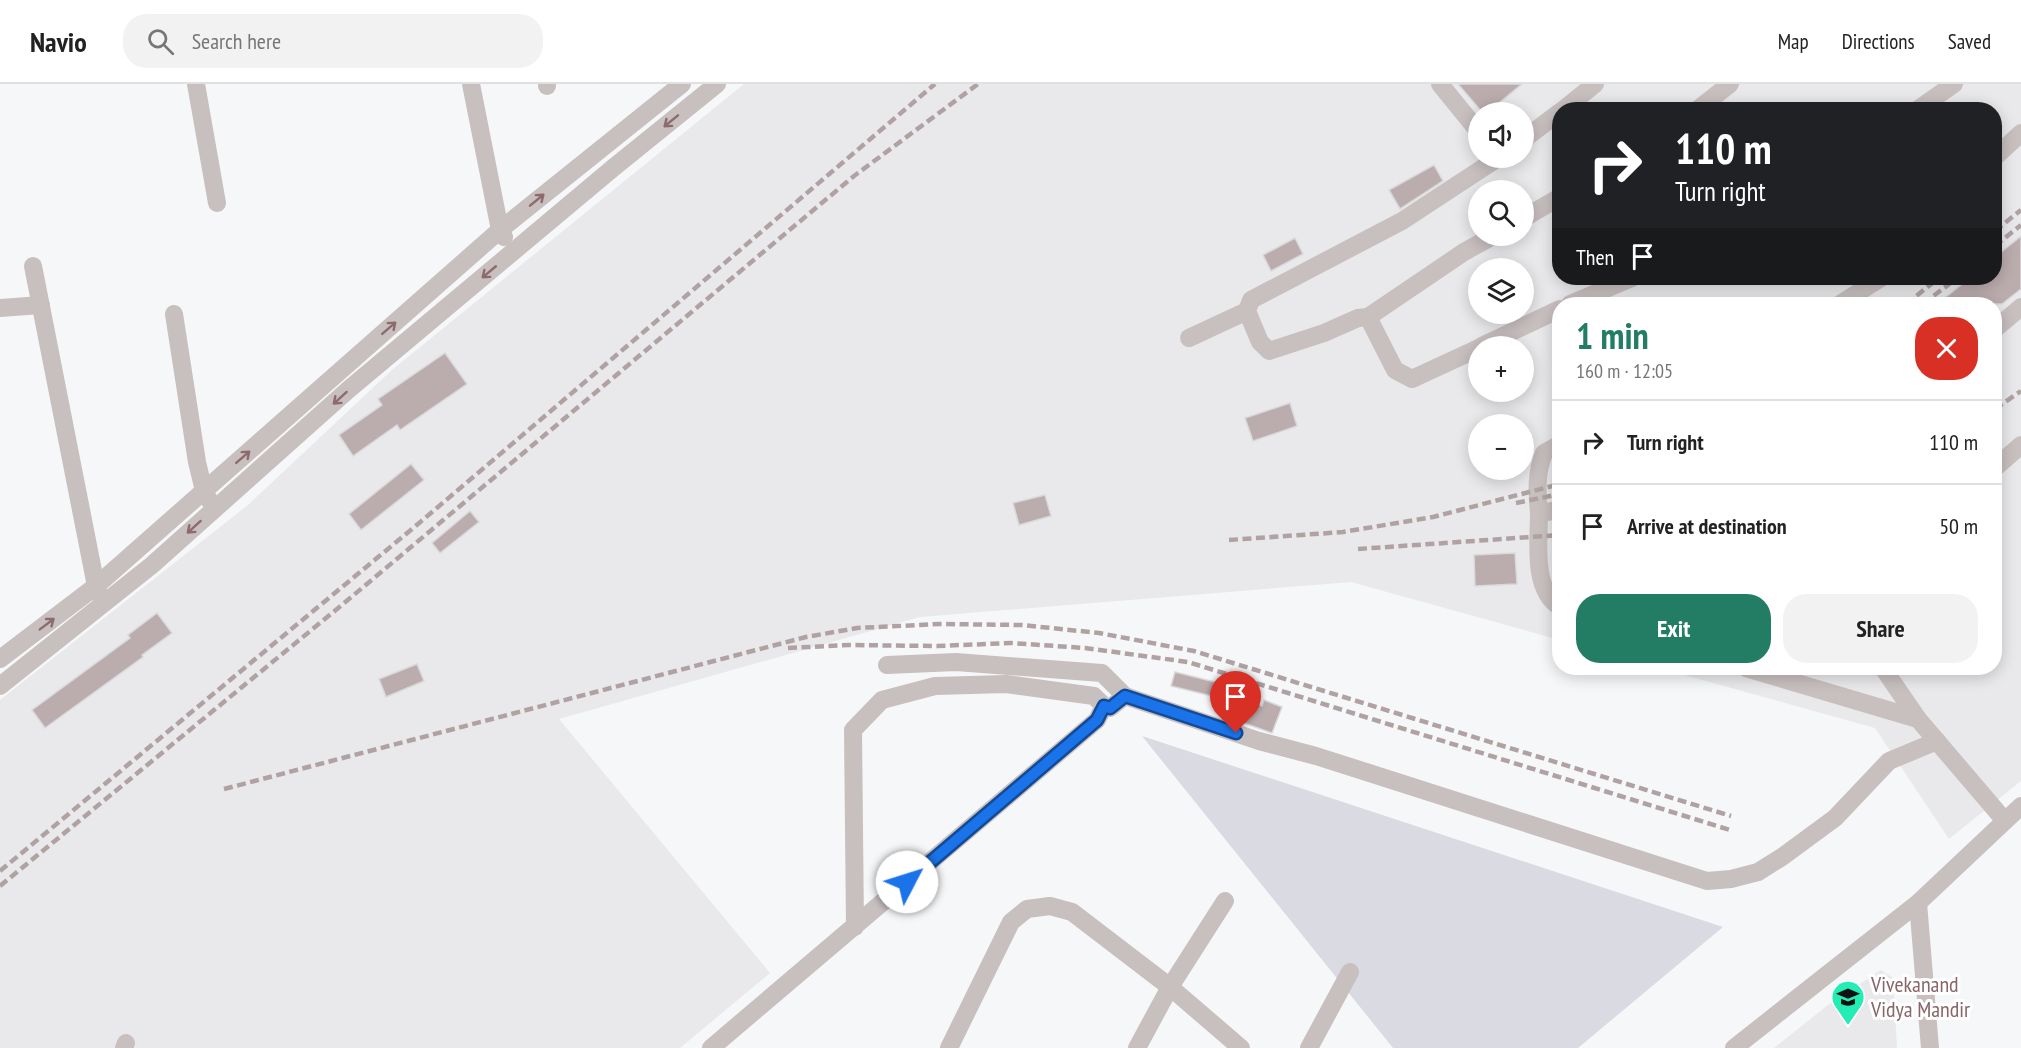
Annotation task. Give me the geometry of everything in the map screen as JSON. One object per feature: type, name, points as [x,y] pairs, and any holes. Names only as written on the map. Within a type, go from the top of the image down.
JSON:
[{"type":"street","points":[[196,84],[217,203]]},
{"type":"street","points":[[471,84],[500,230],[513,252]]},
{"type":"street","points":[[0,686],[100,595],[204,491],[500,230],[682,84]]},
{"type":"street","points":[[0,659],[100,595],[215,509],[348,390],[717,84]]},
{"type":"street","points":[[1440,84],[1468,118]]},
{"type":"street","points":[[1573,102],[1595,84]]},
{"type":"street","points":[[1707,102],[1730,84]]},
{"type":"street","points":[[1928,102],[1954,84]]},
{"type":"street","points":[[1534,132],[1552,118]]},
{"type":"street","points":[[2002,151],[2021,133]]},
{"type":"street","points":[[1474,246],[1368,317],[1358,318],[1324,333],[1269,351],[1260,342],[1248,311],[1251,300],[1402,221],[1483,168]]},
{"type":"street","points":[[1534,212],[1552,202]]},
{"type":"street","points":[[33,267],[100,595]]},
{"type":"street","points":[[1587,297],[1615,285]]},
{"type":"street","points":[[1851,297],[1870,285]]},
{"type":"street","points":[[0,308],[41,305]]},
{"type":"street","points":[[2002,323],[2021,307]]},
{"type":"street","points":[[1190,338],[1248,311]]},
{"type":"street","points":[[1503,336],[1552,313]]},
{"type":"street","points":[[174,314],[197,462],[204,491],[215,509]]},
{"type":"street","points":[[1368,317],[1395,370],[1412,379],[1468,353]]},
{"type":"street","points":[[2002,462],[2021,445]]},
{"type":"street","points":[[1552,448],[1544,453],[1538,468],[1537,490],[1538,554],[1544,589],[1552,602]]},
{"type":"street","points":[[1539,513],[1552,511]]},
{"type":"street","points":[[886,665],[956,662],[1102,673],[1125,696],[1258,741],[1316,756],[1707,881],[1731,879],[1758,872],[1834,818],[1889,761],[1936,741]]},
{"type":"street","points":[[1769,675],[1917,719]]},
{"type":"street","points":[[1888,675],[1917,719],[2005,821]]},
{"type":"street","points":[[855,927],[853,730],[882,700],[935,686],[1006,684],[1094,696],[1104,706],[1110,708],[1125,696]]},
{"type":"street","points":[[711,1048],[1097,720],[1104,706]]},
{"type":"street","points":[[1734,1048],[1918,903],[2021,806]]},
{"type":"street","points":[[1137,1048],[1170,987],[1225,901]]},
{"type":"street","points":[[1918,903],[1930,1048]]},
{"type":"street","points":[[949,1048],[1011,922],[1027,909],[1050,906],[1072,912],[1170,987],[1241,1048]]},
{"type":"street","points":[[1309,1048],[1350,972]]},
{"type":"shaded area","points":[[744,84],[2021,84],[2021,781],[1949,839],[1875,728],[1684,675],[2002,675],[2002,297],[1552,297],[1552,638],[1351,582],[920,617],[559,719],[770,973],[680,1048],[0,1048],[0,700],[248,505],[393,369]]},
{"type":"shaded area","points":[[1142,736],[1723,927],[1578,1048],[1393,1048]]},
{"type":"shaded area","name":"Vivekanand Vidya Mandir","points":[[1881,970],[1893,978],[1897,1048],[1774,1048],[1828,1005]]},
{"type":"building","points":[[1458,84],[1522,84],[1500,102],[1473,102]]},
{"type":"building","points":[[1434,165],[1443,181],[1400,209],[1389,190]]},
{"type":"building","points":[[2021,236],[2021,289],[2002,304],[2002,297],[1946,297],[1961,285],[2002,285],[2002,251]]},
{"type":"building","points":[[1295,238],[1303,254],[1271,271],[1263,255]]},
{"type":"building","points":[[445,353],[467,384],[400,430],[397,425],[353,456],[339,435],[382,405],[378,399]]},
{"type":"building","points":[[1290,403],[1297,426],[1253,441],[1245,418]]},
{"type":"building","points":[[411,464],[424,480],[361,530],[349,514]]},
{"type":"building","points":[[1045,495],[1051,516],[1019,525],[1013,503]]},
{"type":"building","points":[[470,511],[479,522],[440,553],[432,543]]},
{"type":"building","points":[[1515,553],[1517,584],[1475,586],[1474,555]]},
{"type":"building","points":[[157,613],[172,633],[142,655],[143,657],[45,728],[32,710],[130,638],[128,635]]},
{"type":"building","points":[[417,664],[424,681],[386,697],[379,679]]},
{"type":"building","points":[[1175,672],[1215,682],[1212,696],[1171,686]]},
{"type":"building","points":[[1264,700],[1282,707],[1272,733],[1241,722],[1249,701],[1262,706]]},
{"type":"railway","points":[[0,871],[418,524],[935,84]]},
{"type":"railway","points":[[0,886],[343,604],[854,176],[978,84]]},
{"type":"railway","points":[[2002,225],[2021,210]]},
{"type":"railway","points":[[2002,240],[2021,225]]},
{"type":"railway","points":[[1915,297],[1930,285]]},
{"type":"railway","points":[[1932,297],[1948,285]]},
{"type":"railway","points":[[2002,404],[2021,391]]},
{"type":"railway","points":[[1229,540],[1343,532],[1433,517],[1552,486]]},
{"type":"railway","points":[[1516,503],[1552,496]]},
{"type":"railway","points":[[1358,549],[1552,536]]},
{"type":"railway","points":[[224,789],[806,637],[857,628],[940,624],[1022,625],[1099,633],[1194,651],[1731,816]]},
{"type":"railway","points":[[788,648],[1011,643],[1085,648],[1188,662],[1730,830]]},
{"type":"place","name":"Vivekanand Vidya Mandir","points":[[1848,1026]]},
{"type":"route","points":[[907,882],[1097,720],[1104,706],[1110,708],[1125,696],[1236,733]]}]
